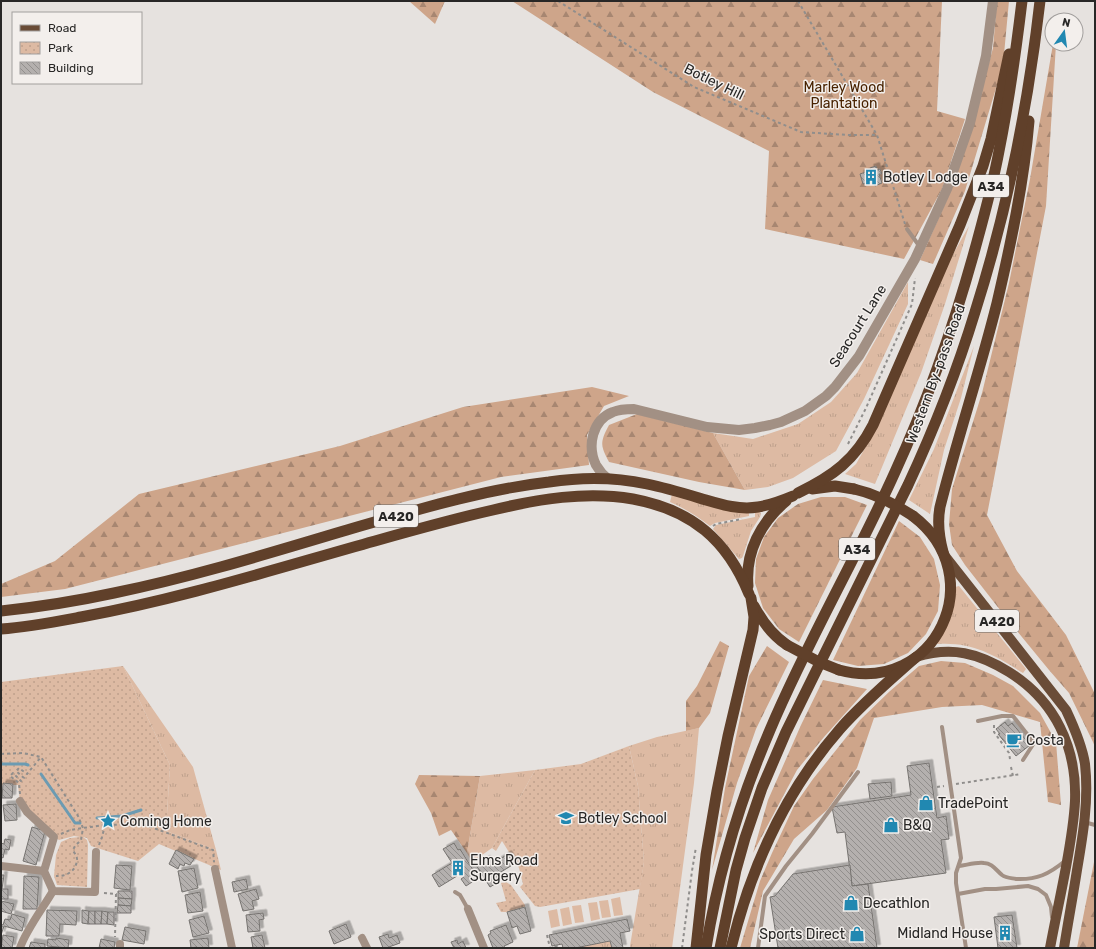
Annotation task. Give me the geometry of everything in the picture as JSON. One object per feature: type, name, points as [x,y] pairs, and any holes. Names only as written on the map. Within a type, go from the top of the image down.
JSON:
[{"type":"highway","points":[[696,948],[706,855],[717,791],[730,729],[754,630],[754,617],[748,584],[752,548],[769,518],[781,506],[796,495],[833,473],[851,457],[864,440],[879,411],[960,225],[983,166],[991,139],[1005,71],[1022,1]]},
{"type":"highway","name":"Western By-pass Road","points":[[706,948],[731,838],[752,775],[789,687],[896,471],[938,366],[964,285],[992,186],[1009,95],[1022,1]]},
{"type":"highway","name":"Western By-pass Road","points":[[720,948],[733,884],[745,838],[762,788],[786,732],[927,444],[955,372],[975,314],[1008,192],[1028,92],[1040,1]]},
{"type":"highway","points":[[731,948],[747,894],[759,861],[772,830],[793,792],[822,750],[840,729],[876,692],[924,650],[936,635],[946,614],[950,596],[950,587],[948,566],[940,540],[940,507],[996,304],[1019,197],[1026,155],[1036,39]]},
{"type":"highway","name":"A420","points":[[1,611],[74,601],[152,584],[208,570],[445,503],[527,484],[588,478],[608,479],[647,484],[721,504],[742,508],[769,505],[796,495]]},
{"type":"highway","points":[[796,495],[808,490],[826,486],[835,486],[854,489],[877,496],[904,510],[925,526],[932,534],[944,554]]},
{"type":"highway","name":"A420","points":[[1,629],[50,623],[116,611],[155,602],[468,516],[528,502],[582,496],[616,497],[643,501],[666,508],[686,517],[708,532],[722,547],[742,577],[750,596]]},
{"type":"highway","points":[[750,596],[757,612],[778,638],[787,645],[819,662],[839,670],[868,674],[881,672],[898,668],[916,657]]},
{"type":"main road","name":"A420","points":[[944,554],[1066,710],[1078,736],[1085,763],[1086,787],[1084,822],[1082,844],[1064,948]]},
{"type":"main road","points":[[916,657],[932,653],[958,652],[976,656],[994,664],[1013,675],[1030,688],[1047,707],[1066,738],[1074,772],[1075,806],[1071,839],[1050,948]]},
{"type":"street","name":"Seacourt Lane","points":[[608,479],[595,462],[591,449],[591,442],[600,420],[612,412],[634,409],[707,427],[739,430],[770,426],[781,422],[805,411],[826,396],[835,387],[859,356],[915,259],[947,189],[970,123],[986,56],[993,1]]},
{"type":"street","points":[[20,801],[27,812],[54,837],[44,871],[54,891]]},
{"type":"street","points":[[54,891],[95,892],[96,852]]},
{"type":"street","points":[[1,866],[44,871]]},
{"type":"street","points":[[215,869],[232,948]]},
{"type":"street","points":[[20,948],[30,928],[54,891]]},
{"type":"street","points":[[468,909],[484,948]]},
{"type":"street","points":[[362,938],[367,948]]},
{"type":"lane","points":[[906,229],[920,247]]},
{"type":"lane","points":[[978,721],[1013,716],[1034,743],[1023,760]]},
{"type":"lane","points":[[942,727],[961,858],[956,873],[966,948]]},
{"type":"lane","points":[[758,948],[765,896],[858,772]]},
{"type":"lane","points":[[1084,822],[1095,825]]},
{"type":"lane","points":[[959,866],[985,863],[1009,878],[1026,879],[1038,877],[1054,870],[1067,859]]},
{"type":"lane","points":[[958,894],[1028,886],[1038,889],[1046,895],[1051,907],[1053,932]]},
{"type":"lane","points":[[455,892],[460,895],[468,909]]},
{"type":"path","name":"Botley Hill","points":[[558,1],[694,87],[772,120],[801,132],[877,135]]},
{"type":"path","points":[[798,1],[877,135],[906,229]]},
{"type":"path","points":[[845,448],[869,402],[912,304],[915,280],[915,259]]},
{"type":"path","points":[[712,527],[716,524],[746,518]]},
{"type":"path","points":[[994,718],[994,732],[1009,753],[1010,758]]},
{"type":"path","points":[[1,754],[23,753],[41,757],[78,816],[83,828],[81,840],[73,850],[77,857],[74,870],[64,876],[58,877],[44,871]]},
{"type":"path","points":[[20,801],[19,783],[10,776],[13,773],[21,781],[24,778],[16,771],[19,768],[27,774],[41,757]]},
{"type":"path","points":[[1011,767],[1013,776]]},
{"type":"path","points":[[955,784],[1021,774]]},
{"type":"path","points":[[937,787],[945,786]]},
{"type":"path","points":[[54,837],[70,830],[83,828],[105,825],[143,824],[213,850],[215,869]]},
{"type":"path","points":[[96,852],[105,825]]},
{"type":"path","points":[[682,948],[695,850],[698,843]]},
{"type":"path","points":[[95,892],[116,894],[115,927]]},
{"type":"path","points":[[547,936],[550,948],[557,946],[557,948]]},
{"type":"green space","points":[[409,1],[445,1],[435,24]]},
{"type":"green space","name":"Marley Wood Plantation","points":[[512,1],[942,1],[937,111],[965,119],[942,189],[904,259],[765,229],[769,151],[653,92]]},
{"type":"green space","points":[[997,1],[1009,1],[1003,65],[965,191],[933,264],[920,260],[949,195],[975,115],[993,48]]},
{"type":"green space","points":[[1052,52],[1056,52],[1046,206],[987,515],[1017,571],[1066,635],[1095,694],[1095,747],[1069,693],[1004,615],[965,565],[952,545],[949,524],[952,489],[982,393],[1009,283],[1030,179]]},
{"type":"green space","points":[[969,226],[945,304],[921,373],[875,484],[845,474],[856,464],[873,434],[948,263]]},
{"type":"green space","points":[[908,282],[908,304],[864,399],[836,451],[793,478],[768,487],[745,490],[713,433],[753,439],[798,424],[831,402],[857,373]]},
{"type":"green space","points":[[974,346],[961,398],[944,450],[930,514],[909,500],[934,449]]},
{"type":"green space","points":[[592,387],[629,396],[604,406],[587,435],[589,465],[501,477],[65,589],[1,597],[1,584],[55,561],[139,494],[340,446],[463,407]]},
{"type":"green space","points":[[637,414],[713,433],[745,490],[699,482],[609,462],[602,444],[609,425]]},
{"type":"green space","points":[[672,494],[749,511],[749,516],[715,523],[710,526],[690,512],[670,502]]},
{"type":"green space","points":[[821,497],[845,497],[867,505],[799,642],[779,629],[763,608],[755,583],[756,559],[764,537],[778,518],[798,504]]},
{"type":"green space","points":[[755,511],[761,513],[760,517],[751,531],[742,558],[739,559],[713,529],[716,525],[755,517]]},
{"type":"green space","points":[[899,521],[920,537],[934,559],[940,585],[938,611],[926,634],[908,653],[884,664],[858,666],[833,660]]},
{"type":"green space","points":[[959,586],[1026,669],[1023,673],[993,655],[983,651],[962,645],[938,644],[935,642],[954,602],[955,587]]},
{"type":"green space","points":[[720,641],[729,646],[710,713],[699,728],[686,731],[686,701],[697,686]]},
{"type":"green space","points":[[767,646],[789,662],[756,729],[737,783],[712,870],[725,788],[749,676]]},
{"type":"green space","points":[[941,661],[965,663],[993,675],[1013,686],[1040,713],[1056,742],[1061,805],[1048,802],[1040,722],[982,705],[942,707],[874,718],[857,768],[827,810],[794,839],[763,891],[750,948],[740,948],[760,881],[794,806],[813,779],[860,720],[919,666]]},
{"type":"green space","points":[[123,666],[193,767],[216,850],[166,831],[170,765]]},
{"type":"green space","points":[[123,666],[170,765],[166,831],[216,850],[221,870],[159,844],[138,861],[91,846],[87,838],[83,837],[87,840],[88,845],[87,887],[57,885],[54,876],[56,855],[61,842],[70,838],[80,837],[74,836],[59,840],[54,837],[20,801],[18,785],[1,785],[1,682]]},
{"type":"green space","points":[[823,680],[867,689],[797,770],[753,853],[768,800],[801,725]]},
{"type":"green space","points":[[699,728],[694,783],[672,948],[631,948],[630,946],[644,862],[638,786],[629,746],[657,737]]},
{"type":"green space","points":[[629,746],[638,786],[644,862],[640,889],[540,907],[535,906],[520,887],[523,884],[519,868],[502,841],[496,851],[492,848],[535,770],[581,764]]},
{"type":"green space","points":[[535,770],[492,848],[472,862],[467,853],[480,776]]},
{"type":"green space","points":[[419,775],[480,776],[467,853],[451,830],[439,836],[431,813],[415,784]]},
{"type":"green space","points":[[1095,857],[1095,948],[1077,948]]},
{"type":"green space","points":[[506,882],[511,885],[525,907],[507,912],[501,912],[496,903],[506,901],[501,883]]},
{"type":"green space","points":[[620,897],[623,915],[614,916],[611,899]]},
{"type":"green space","points":[[608,900],[611,917],[602,918],[599,901]]},
{"type":"green space","points":[[597,902],[600,919],[591,921],[588,903]]},
{"type":"green space","points":[[581,905],[584,922],[575,923],[572,906]]},
{"type":"green space","points":[[569,907],[572,924],[563,926],[560,909]]},
{"type":"green space","points":[[557,909],[560,926],[551,928],[548,911]]},
{"type":"green space","points":[[610,941],[612,948],[575,948]]},
{"type":"building","name":"Botley Lodge","points":[[876,166],[877,170],[880,169],[882,174],[879,174],[882,183],[875,186],[874,180],[863,184],[860,174],[871,170],[870,168]]},
{"type":"building","name":"Costa","points":[[1005,722],[1008,726],[1012,723],[1030,745],[1016,756],[998,734],[1000,734],[996,729]]},
{"type":"building","name":"B&Q","points":[[929,763],[937,818],[946,816],[949,839],[941,840],[946,873],[852,886],[845,832],[837,833],[832,807],[911,795],[907,766]]},
{"type":"building","points":[[891,782],[892,796],[870,799],[868,784]]},
{"type":"building","points":[[3,783],[13,784],[12,798],[2,798]]},
{"type":"building","points":[[16,804],[17,820],[5,821],[3,805]]},
{"type":"building","points":[[32,827],[45,831],[36,865],[23,861]]},
{"type":"building","points":[[5,839],[11,840],[9,850],[5,849],[3,858],[1,857],[1,843],[4,844]]},
{"type":"building","name":"Elms Road Surgery","points":[[454,843],[458,850],[460,849],[478,878],[466,886],[461,879],[464,877],[462,873],[439,887],[432,875],[452,863],[443,849]]},
{"type":"building","points":[[176,850],[194,859],[190,865],[185,863],[184,866],[180,864],[178,869],[169,864]]},
{"type":"building","points":[[508,854],[514,864],[496,875],[500,881],[490,887],[476,865],[487,859],[490,865]]},
{"type":"building","points":[[116,865],[132,866],[130,890],[114,888]]},
{"type":"building","points":[[850,865],[852,886],[868,884],[877,948],[778,948],[770,897],[775,896],[793,874]]},
{"type":"building","points":[[194,868],[198,888],[182,892],[178,871]]},
{"type":"building","points":[[1,875],[4,875],[2,889],[1,889]]},
{"type":"building","points":[[24,876],[39,877],[37,909],[23,909]]},
{"type":"building","points":[[246,879],[248,889],[234,892],[232,882]]},
{"type":"building","points":[[1,889],[8,889],[8,899],[1,899]]},
{"type":"building","points":[[256,889],[259,899],[252,901],[254,909],[243,911],[238,894]]},
{"type":"building","points":[[118,891],[132,891],[132,899],[118,898]]},
{"type":"building","points":[[200,892],[203,911],[188,913],[185,895]]},
{"type":"building","points":[[118,898],[132,899],[131,906],[118,905]]},
{"type":"building","points":[[1,901],[14,904],[11,914],[1,911]]},
{"type":"building","points":[[118,905],[131,906],[131,913],[117,913]]},
{"type":"building","points":[[525,907],[531,931],[520,934],[517,926],[512,928],[507,912]]},
{"type":"building","points":[[47,910],[77,911],[76,925],[60,924],[59,936],[46,936]]},
{"type":"building","points":[[82,910],[89,911],[88,924],[82,923]]},
{"type":"building","points":[[89,911],[95,911],[95,924],[88,924]]},
{"type":"building","points":[[95,911],[102,911],[101,924],[95,924]]},
{"type":"building","points":[[102,911],[108,912],[107,924],[101,924]]},
{"type":"building","points":[[108,912],[114,912],[114,925],[107,924]]},
{"type":"building","points":[[263,913],[264,919],[259,920],[260,931],[248,932],[246,915]]},
{"type":"building","points":[[12,914],[25,918],[22,931],[4,926],[1,935],[1,924],[3,925],[5,919],[10,920]]},
{"type":"building","name":"Midland House","points":[[1012,915],[1017,948],[998,948],[994,917]]},
{"type":"building","points":[[204,916],[209,933],[193,937],[189,920]]},
{"type":"building","points":[[627,919],[630,931],[620,933],[623,948],[612,948],[610,941],[575,948],[563,948],[562,944],[552,946],[549,935]]},
{"type":"building","points":[[346,924],[351,937],[334,944],[329,931]]},
{"type":"building","points":[[506,925],[513,942],[504,946],[505,948],[493,948],[488,935],[491,933],[490,931]]},
{"type":"building","points":[[125,927],[146,931],[144,944],[122,940]]},
{"type":"building","points":[[388,934],[389,938],[397,935],[400,943],[383,948],[379,937]]},
{"type":"building","points":[[3,935],[14,937],[12,948],[1,948]]},
{"type":"building","points":[[262,935],[265,948],[253,948],[251,937]]},
{"type":"building","points":[[56,938],[69,940],[68,948],[47,946],[48,939],[56,940]]},
{"type":"building","points":[[208,938],[209,948],[191,948],[190,940]]},
{"type":"building","points":[[101,939],[115,942],[114,948],[99,948]]},
{"type":"building","points":[[457,940],[458,944],[463,941],[466,948],[454,948],[451,942]]},
{"type":"building","points":[[31,942],[45,944],[45,948],[29,948]]},
{"type":"waterway","points":[[1,764],[28,765]]},
{"type":"waterway","points":[[41,774],[75,823],[80,823]]},
{"type":"waterway","points":[[97,818],[122,816],[141,810]]},
{"type":"place","name":"Botley Lodge","points":[[871,177]]},
{"type":"place","name":"Costa","points":[[1014,740]]},
{"type":"place","name":"TradePoint","points":[[926,803]]},
{"type":"place","name":"Botley School","points":[[566,818]]},
{"type":"place","name":"Coming Home","points":[[108,821]]},
{"type":"place","name":"B&Q","points":[[891,825]]},
{"type":"place","name":"Elms Road Surgery","points":[[458,868]]},
{"type":"place","name":"Decathlon","points":[[851,903]]},
{"type":"place","name":"Midland House","points":[[1005,933]]},
{"type":"place","name":"Sports Direct","points":[[857,934]]}]
